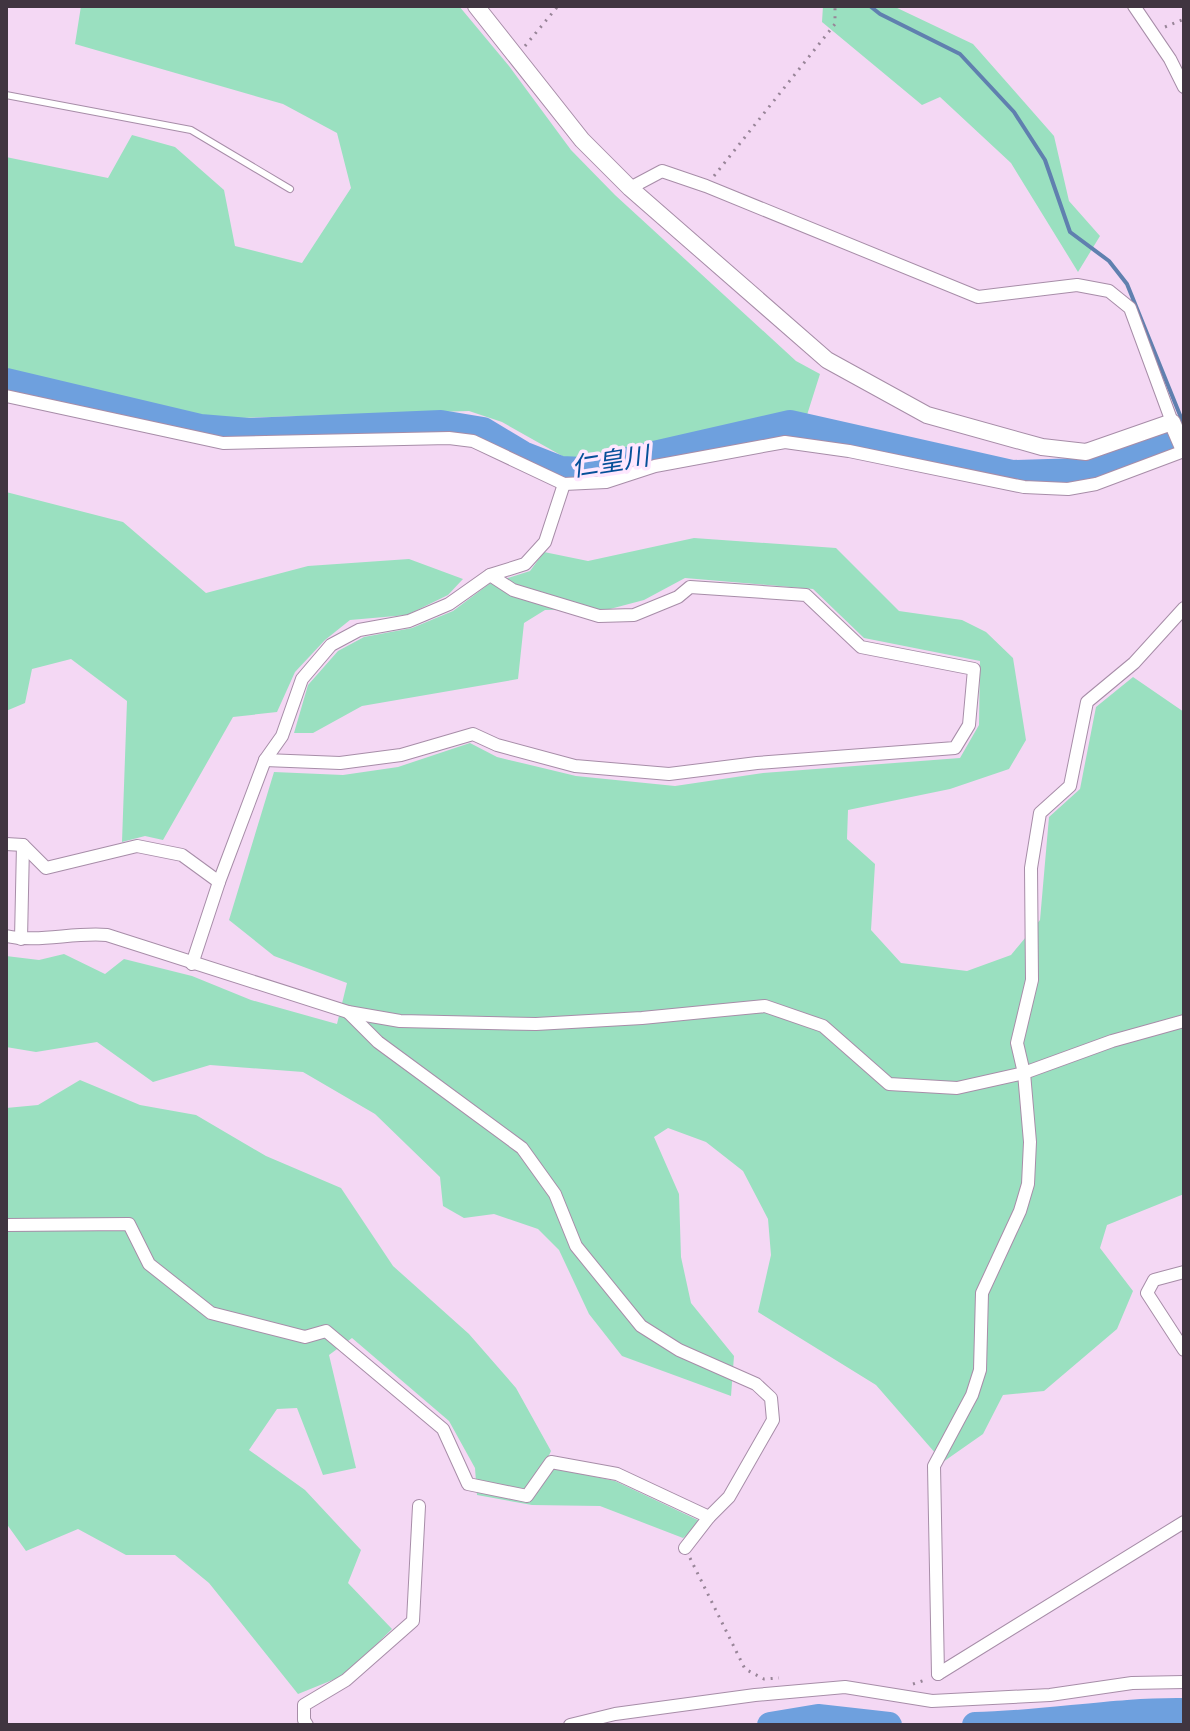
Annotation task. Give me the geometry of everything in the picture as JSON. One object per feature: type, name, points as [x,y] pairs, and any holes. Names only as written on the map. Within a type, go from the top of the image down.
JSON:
[{"type":"street","points":[[476,6],[582,140],[630,188],[827,360],[927,415],[1042,447],[1086,452],[1172,422]]},
{"type":"street","points":[[1134,6],[1170,59],[1184,87]]},
{"type":"street","points":[[6,396],[223,443],[449,438],[473,441],[564,484],[606,482],[655,466],[785,442],[849,451],[1024,487],[1068,489],[1096,484],[1184,450],[1130,308],[1109,291],[1077,285],[978,297],[662,171],[630,188]]},
{"type":"street","points":[[192,964],[265,760],[282,736],[302,679],[331,645],[359,630],[409,621],[449,604],[490,575],[525,564],[545,542],[564,484]]},
{"type":"street","points":[[265,760],[356,761],[401,755],[473,734],[497,745],[575,766],[669,774],[757,763],[955,748],[969,725],[974,669],[861,647],[806,595],[690,587],[678,597],[634,615],[599,616],[513,590],[490,575]]},
{"type":"street","points":[[1184,608],[1134,663],[1087,702],[1070,786],[1040,813],[1031,868],[1032,980],[1017,1043],[1024,1073],[1030,1142],[1028,1184],[1020,1211],[982,1293],[980,1370],[972,1395],[934,1466],[938,1674],[1184,1522]]},
{"type":"street","points":[[6,844],[23,845],[46,868],[137,846],[182,855],[219,882]]},
{"type":"street","points":[[21,939],[23,845]]},
{"type":"street","points":[[6,936],[21,939],[82,933],[107,935],[348,1012],[400,1021],[536,1024],[765,1006],[823,1026],[889,1084],[957,1088],[1024,1073],[1112,1041],[1184,1021]]},
{"type":"street","points":[[348,1012],[378,1042],[522,1148],[555,1194],[576,1246],[641,1326],[679,1350],[756,1384],[771,1398],[773,1420],[729,1497],[685,1548]]},
{"type":"street","points":[[6,1225],[129,1224],[149,1264],[211,1313],[305,1337],[326,1331],[443,1429],[468,1484],[527,1496],[551,1462],[617,1474],[709,1517]]},
{"type":"street","points":[[1184,1272],[1154,1280],[1147,1293],[1184,1350]]},
{"type":"street","points":[[307,1725],[304,1705],[346,1680],[413,1621],[419,1506]]},
{"type":"street","points":[[570,1725],[615,1714],[755,1695],[845,1687],[932,1701],[1050,1695],[1132,1683],[1184,1682]]},
{"type":"lane","points":[[6,95],[191,130],[290,189]]},
{"type":"path","points":[[516,57],[558,6]]},
{"type":"path","points":[[706,186],[835,24],[835,6]]},
{"type":"path","points":[[1151,33],[1184,19]]},
{"type":"path","points":[[685,1548],[745,1669],[764,1679],[779,1678]]},
{"type":"green space","points":[[81,6],[459,6],[509,66],[571,150],[615,195],[796,361],[820,374],[807,415],[573,462],[502,422],[469,411],[203,419],[44,381],[6,368],[6,157],[108,178],[132,135],[175,147],[224,190],[235,246],[302,263],[351,188],[337,133],[283,104],[75,44]]},
{"type":"green space","points":[[823,6],[893,6],[973,44],[1054,136],[1069,201],[1100,236],[1078,272],[1011,163],[940,97],[922,105],[822,22]]},
{"type":"green space","points":[[6,492],[123,522],[206,593],[308,566],[409,559],[463,579],[448,595],[407,615],[350,620],[325,640],[295,672],[277,712],[233,717],[163,840],[145,836],[122,842],[127,701],[71,659],[32,669],[25,703],[6,711]]},
{"type":"green space","points":[[694,538],[836,548],[899,611],[962,620],[986,632],[1013,658],[1026,740],[1009,769],[950,789],[848,810],[847,839],[875,864],[871,930],[901,963],[967,971],[1011,955],[1040,920],[1049,817],[1080,789],[1096,707],[1133,677],[1184,712],[1184,1194],[1107,1225],[1100,1248],[1133,1291],[1117,1329],[1044,1391],[1003,1395],[983,1434],[943,1462],[876,1385],[758,1312],[771,1255],[768,1219],[743,1171],[706,1142],[668,1128],[654,1137],[679,1194],[681,1257],[691,1303],[734,1356],[731,1396],[622,1356],[589,1314],[559,1250],[538,1229],[494,1214],[464,1218],[443,1206],[440,1177],[375,1114],[303,1072],[210,1065],[153,1082],[97,1042],[36,1052],[6,1047],[6,956],[39,960],[64,954],[105,974],[124,959],[192,976],[251,1000],[337,1024],[347,983],[274,956],[229,920],[274,772],[343,775],[398,767],[470,743],[497,757],[576,776],[675,786],[763,773],[960,758],[979,725],[980,661],[864,638],[813,589],[685,578],[644,600],[610,609],[545,610],[524,623],[518,679],[362,706],[313,733],[294,733],[308,685],[338,651],[364,637],[412,628],[453,611],[489,584],[530,571],[544,552],[588,561]]},
{"type":"green space","points":[[80,1080],[140,1105],[196,1115],[266,1156],[341,1188],[393,1266],[469,1334],[516,1388],[551,1451],[544,1466],[615,1481],[702,1522],[683,1538],[600,1506],[532,1505],[477,1495],[475,1468],[449,1421],[352,1338],[329,1355],[356,1468],[323,1475],[297,1408],[277,1409],[249,1450],[305,1490],[361,1550],[348,1583],[392,1629],[345,1675],[298,1694],[209,1583],[175,1555],[126,1555],[78,1529],[26,1551],[6,1523],[6,1108],[38,1105]]},
{"type":"waterway","points":[[870,6],[960,54],[1014,112],[1045,160],[1070,232],[1109,261],[1127,284],[1184,425]]},
{"type":"waterway","name":"仁皇川","points":[[6,381],[200,427],[249,431],[441,423],[483,430],[523,454],[561,469],[584,470],[790,423],[1012,473],[1081,471],[1168,441]]},
{"type":"waterway","points":[[975,1725],[1184,1711]]},
{"type":"waterway","points":[[770,1725],[818,1717],[889,1725]]}]
